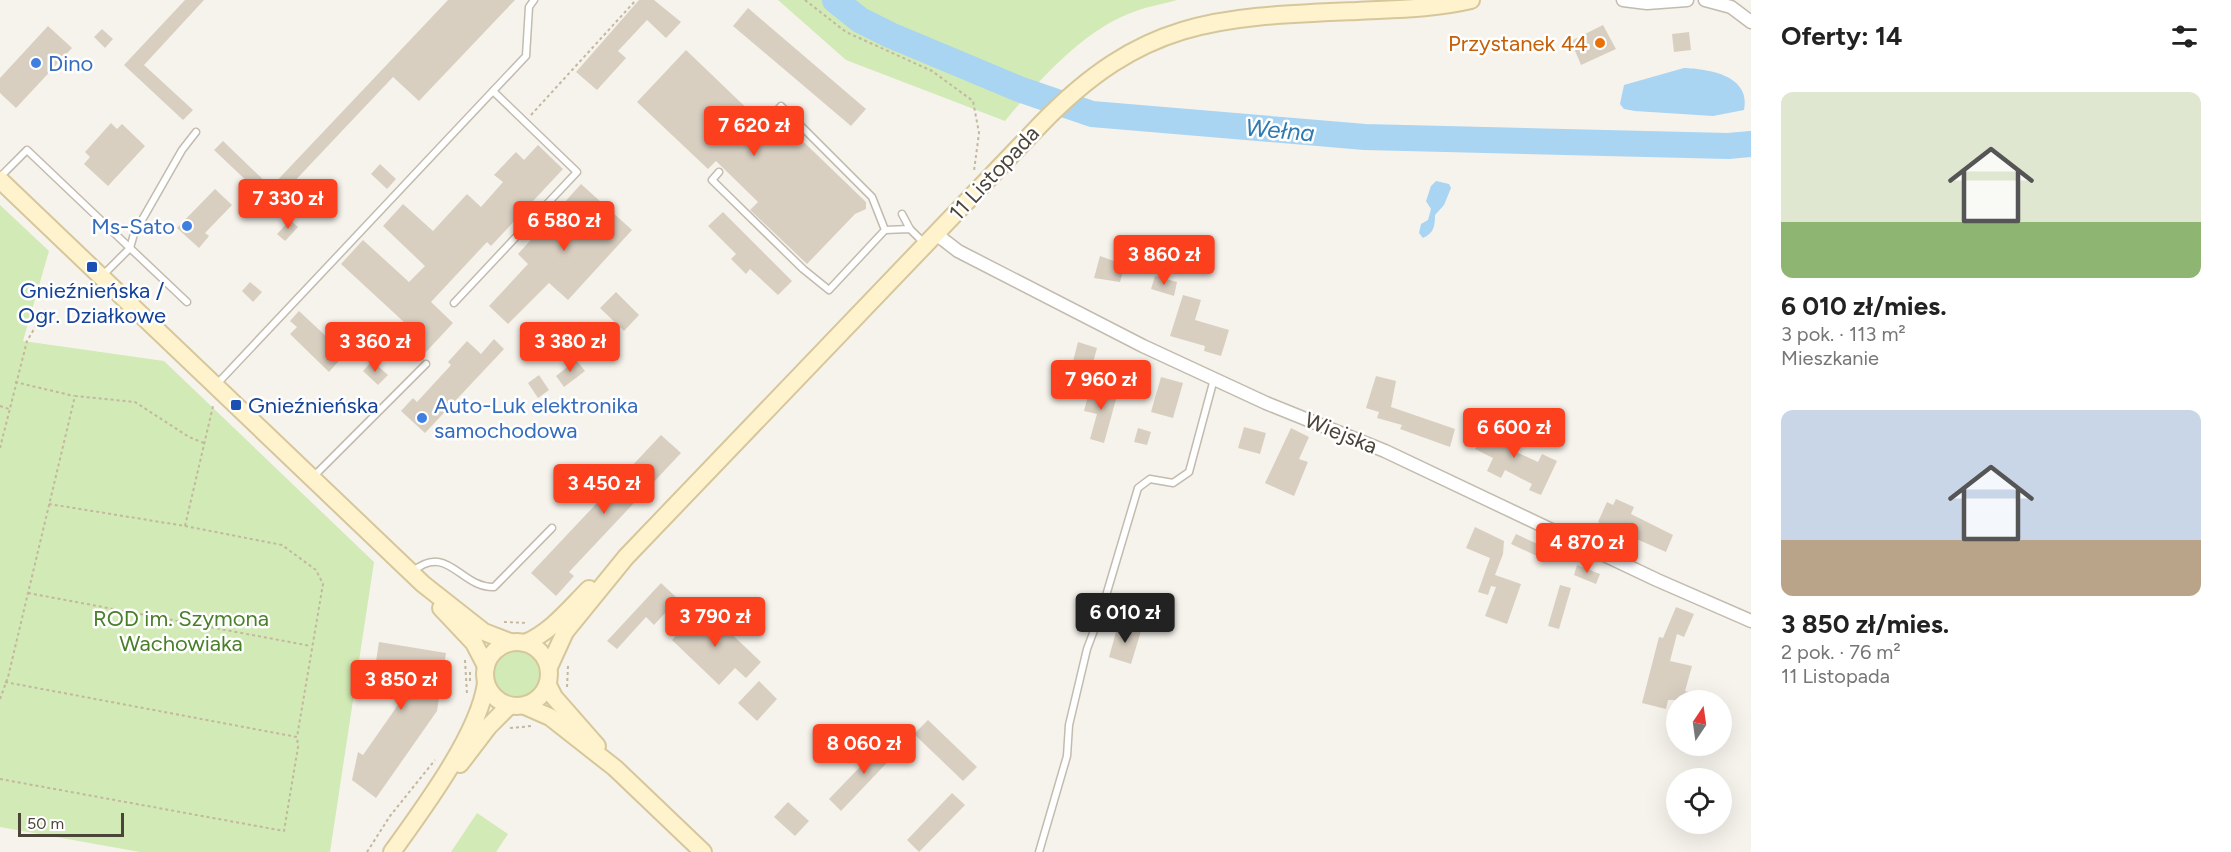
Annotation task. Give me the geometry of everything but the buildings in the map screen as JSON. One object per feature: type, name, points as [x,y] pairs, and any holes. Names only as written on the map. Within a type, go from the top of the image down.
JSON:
[{"type":"main road","name":"11 Listopada","points":[[518,643],[539,637],[626,557],[1076,88],[1125,54],[1147,43],[1208,23],[1242,17],[1406,9],[1471,0]]},
{"type":"main road","points":[[0,178],[417,578],[484,632],[541,652],[549,667],[548,685],[554,697],[615,768]]},
{"type":"main road","name":"11 Listopada","points":[[549,667],[566,632],[626,557]]},
{"type":"main road","points":[[392,852],[430,798],[477,717],[480,671],[474,643],[441,609],[417,578]]},
{"type":"main road","points":[[480,671],[495,651],[518,643]]},
{"type":"main road","points":[[480,671],[494,697],[550,717],[615,768],[703,852]]},
{"type":"main road","points":[[430,798],[517,706],[539,698],[548,685]]},
{"type":"street","points":[[1623,0],[1647,3],[1687,0]]},
{"type":"street","points":[[1705,0],[1731,7],[1751,22]]},
{"type":"street","name":"Wiejska","points":[[931,239],[1143,346],[1214,379],[1384,451],[1657,580],[1751,621]]},
{"type":"lane","points":[[219,388],[525,56],[529,7],[534,0]]},
{"type":"lane","points":[[454,303],[577,172],[493,91]]},
{"type":"lane","points":[[765,123],[781,105],[872,197],[885,230]]},
{"type":"lane","points":[[101,276],[130,248],[134,234],[182,150],[196,132]]},
{"type":"lane","points":[[0,178],[27,150],[187,302]]},
{"type":"lane","points":[[719,172],[712,180],[803,269],[829,290],[885,230]]},
{"type":"lane","points":[[902,214],[910,229],[931,239]]},
{"type":"lane","points":[[885,230],[900,232],[910,229]]},
{"type":"lane","points":[[312,478],[426,364]]},
{"type":"lane","points":[[1040,852],[1066,756],[1069,725],[1087,649],[1102,609],[1138,488],[1150,479],[1173,483],[1189,472],[1214,379]]},
{"type":"lane","points":[[417,578],[427,562],[437,561],[448,565],[476,584],[494,587],[552,528]]},
{"type":"path","points":[[525,122],[636,0]]},
{"type":"path","points":[[806,0],[846,32],[932,71],[973,101],[979,133],[973,177]]},
{"type":"path","points":[[0,448],[27,341],[46,309]]},
{"type":"path","points":[[15,382],[75,396],[135,402],[189,437],[204,443]]},
{"type":"path","points":[[185,526],[212,407],[219,388]]},
{"type":"path","points":[[0,699],[75,396]]},
{"type":"path","points":[[0,406],[9,409]]},
{"type":"path","points":[[0,779],[285,831],[311,646],[323,584],[316,570],[282,545],[185,526],[49,504]]},
{"type":"path","points":[[28,593],[311,646]]},
{"type":"path","points":[[502,622],[534,623]]},
{"type":"path","points":[[465,659],[466,702]]},
{"type":"path","points":[[567,692],[568,662]]},
{"type":"path","points":[[471,698],[480,671]]},
{"type":"path","points":[[5,682],[297,737]]},
{"type":"path","points":[[507,728],[531,726],[542,729]]},
{"type":"path","points":[[367,852],[390,816],[440,753]]},
{"type":"green space","points":[[778,0],[1177,0],[1136,11],[1099,30],[1064,57],[1032,89],[1005,121],[846,60]]},
{"type":"green space","name":"ROD im. Szymona Wachowiaka","points":[[0,205],[49,251],[23,341],[164,361],[374,562],[330,852],[140,852],[0,827]]},
{"type":"green space","points":[[517,651],[534,658],[541,675],[534,692],[517,699],[500,692],[493,675],[500,658]]},
{"type":"green space","points":[[477,813],[508,834],[496,852],[451,852]]},
{"type":"water","points":[[1684,68],[1714,72],[1734,81],[1741,88],[1744,110],[1713,116],[1635,111],[1624,109],[1620,104],[1624,85]]},
{"type":"water","points":[[1436,181],[1449,184],[1451,188],[1444,205],[1435,215],[1432,231],[1423,238],[1419,233],[1421,224],[1428,220],[1431,209],[1426,201],[1431,186]]},
{"type":"waterway","name":"Wełna","points":[[835,0],[860,20],[890,35],[1019,89],[1092,114],[1365,137],[1728,146],[1751,144]]},
{"type":"place","name":"Przystanek 44","points":[[1600,43]]},
{"type":"place","name":"Dino","points":[[36,63]]},
{"type":"place","name":"Ms-Sato","points":[[187,226]]},
{"type":"place","name":"Gnieźnieńska / Ogr. Działkowe","points":[[92,267]]},
{"type":"place","name":"Gnieźnieńska","points":[[236,405]]},
{"type":"place","name":"Auto-Luk elektronika samochodowa","points":[[422,418]]}]
